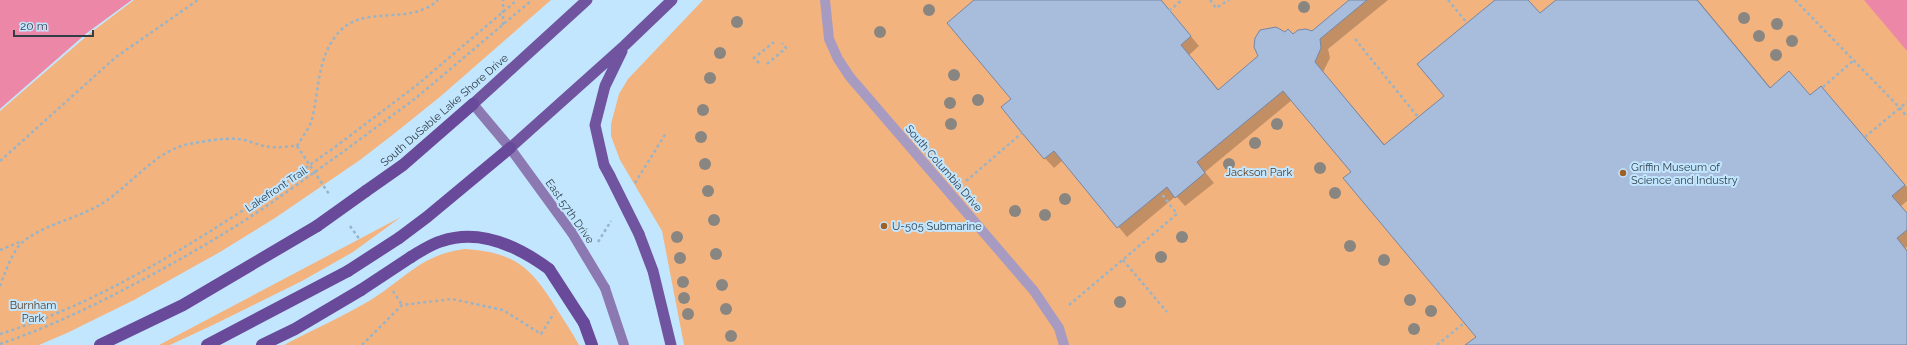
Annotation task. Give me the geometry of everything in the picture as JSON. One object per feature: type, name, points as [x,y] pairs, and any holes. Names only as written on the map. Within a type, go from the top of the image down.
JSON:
[{"type":"highway","name":"South DuSable Lake Shore Drive","points":[[100,345],[183,305],[317,226],[403,165],[473,104],[587,0]]},
{"type":"highway","points":[[207,345],[348,271],[427,218],[510,148],[625,45],[672,0]]},
{"type":"highway","points":[[625,45],[605,86],[595,125],[604,165],[639,234],[653,271],[671,345]]},
{"type":"highway","points":[[262,345],[295,329],[361,290],[411,256],[442,241],[478,237],[509,244],[549,269],[584,323],[592,345]]},
{"type":"main road","name":"East 57th Drive","points":[[473,104],[510,148],[572,233],[605,288],[624,345]]},
{"type":"lane","name":"South Columbia Drive","points":[[825,0],[828,39],[838,59],[850,77],[1034,291],[1059,328],[1064,345]]},
{"type":"path","points":[[0,161],[116,57],[198,0]]},
{"type":"path","points":[[0,250],[48,228],[86,213],[110,198],[150,165],[170,151],[187,144],[213,140],[238,139],[271,147],[297,146],[312,120],[320,70],[326,52],[336,35],[346,26],[358,19],[374,16],[412,14],[430,7],[438,0]]},
{"type":"path","points":[[503,0],[503,26]]},
{"type":"path","name":"Lakefront Trail","points":[[0,334],[52,314],[108,288],[192,243],[286,182],[335,147],[417,85],[517,0]]},
{"type":"path","name":"Lakefront Trail","points":[[0,344],[50,325],[112,296],[219,237],[291,189],[416,98],[532,0]]},
{"type":"path","points":[[1169,11],[1182,0]]},
{"type":"path","points":[[1210,0],[1216,8],[1229,0]]},
{"type":"path","points":[[1448,0],[1467,23]]},
{"type":"path","points":[[1795,0],[1907,117]]},
{"type":"path","points":[[1355,40],[1418,117]]},
{"type":"path","points":[[759,63],[754,58],[774,42]]},
{"type":"path","points":[[767,64],[786,48],[782,44]]},
{"type":"path","points":[[1822,87],[1854,60]]},
{"type":"path","points":[[1865,137],[1907,102]]},
{"type":"path","points":[[634,184],[666,133]]},
{"type":"path","points":[[966,181],[1022,133]]},
{"type":"path","points":[[1069,305],[1177,214],[1161,193]]},
{"type":"path","points":[[598,243],[614,217]]},
{"type":"path","points":[[0,286],[8,265],[22,241]]},
{"type":"path","points":[[1123,260],[1167,312]]},
{"type":"path","points":[[362,345],[402,304],[452,299],[503,310],[541,334],[557,308]]},
{"type":"path","points":[[1437,345],[1464,323]]},
{"type":"green space","name":"Burnham Park","points":[[132,0],[551,0],[441,96],[395,133],[360,160],[275,218],[220,252],[134,300],[67,333],[39,345],[0,345],[0,109],[87,33]]},
{"type":"green space","name":"Jackson Park","points":[[703,0],[1907,0],[1907,345],[684,345],[662,231],[620,160],[611,136],[611,124],[619,94],[628,79]]},
{"type":"green space","points":[[401,217],[353,252],[302,281],[170,345],[159,345]]},
{"type":"green space","points":[[465,249],[482,251],[508,258],[528,271],[546,292],[579,345],[284,345],[369,301],[414,269],[436,256]]},
{"type":"shaded area","points":[[0,0],[132,0],[87,33],[0,109]]},
{"type":"shaded area","points":[[1864,0],[1907,0],[1907,51]]},
{"type":"pier","points":[[134,0],[89,34],[0,111],[0,109],[87,33]]},
{"type":"building","name":"Griffin Museum of Science and Industry","points":[[974,0],[1161,0],[1191,36],[1181,45],[1218,90],[1258,56],[1254,47],[1255,38],[1260,30],[1276,27],[1285,32],[1288,29],[1293,34],[1298,30],[1306,29],[1312,31],[1349,0],[1367,0],[1320,39],[1321,48],[1315,62],[1384,145],[1444,96],[1417,64],[1495,0],[1528,0],[1540,13],[1556,0],[1697,0],[1770,88],[1789,71],[1810,95],[1821,86],[1905,185],[1892,196],[1907,213],[1907,230],[1897,238],[1907,251],[1907,345],[1465,345],[1476,337],[1343,178],[1351,172],[1283,91],[1197,162],[1205,173],[1175,198],[1167,187],[1117,228],[1054,151],[1044,159],[1022,133],[1001,107],[1011,99],[947,23]]},
{"type":"place","name":"Griffin Museum of Science and Industry","points":[[1623,173]]},
{"type":"place","name":"U-505 Submarine","points":[[884,226]]}]
